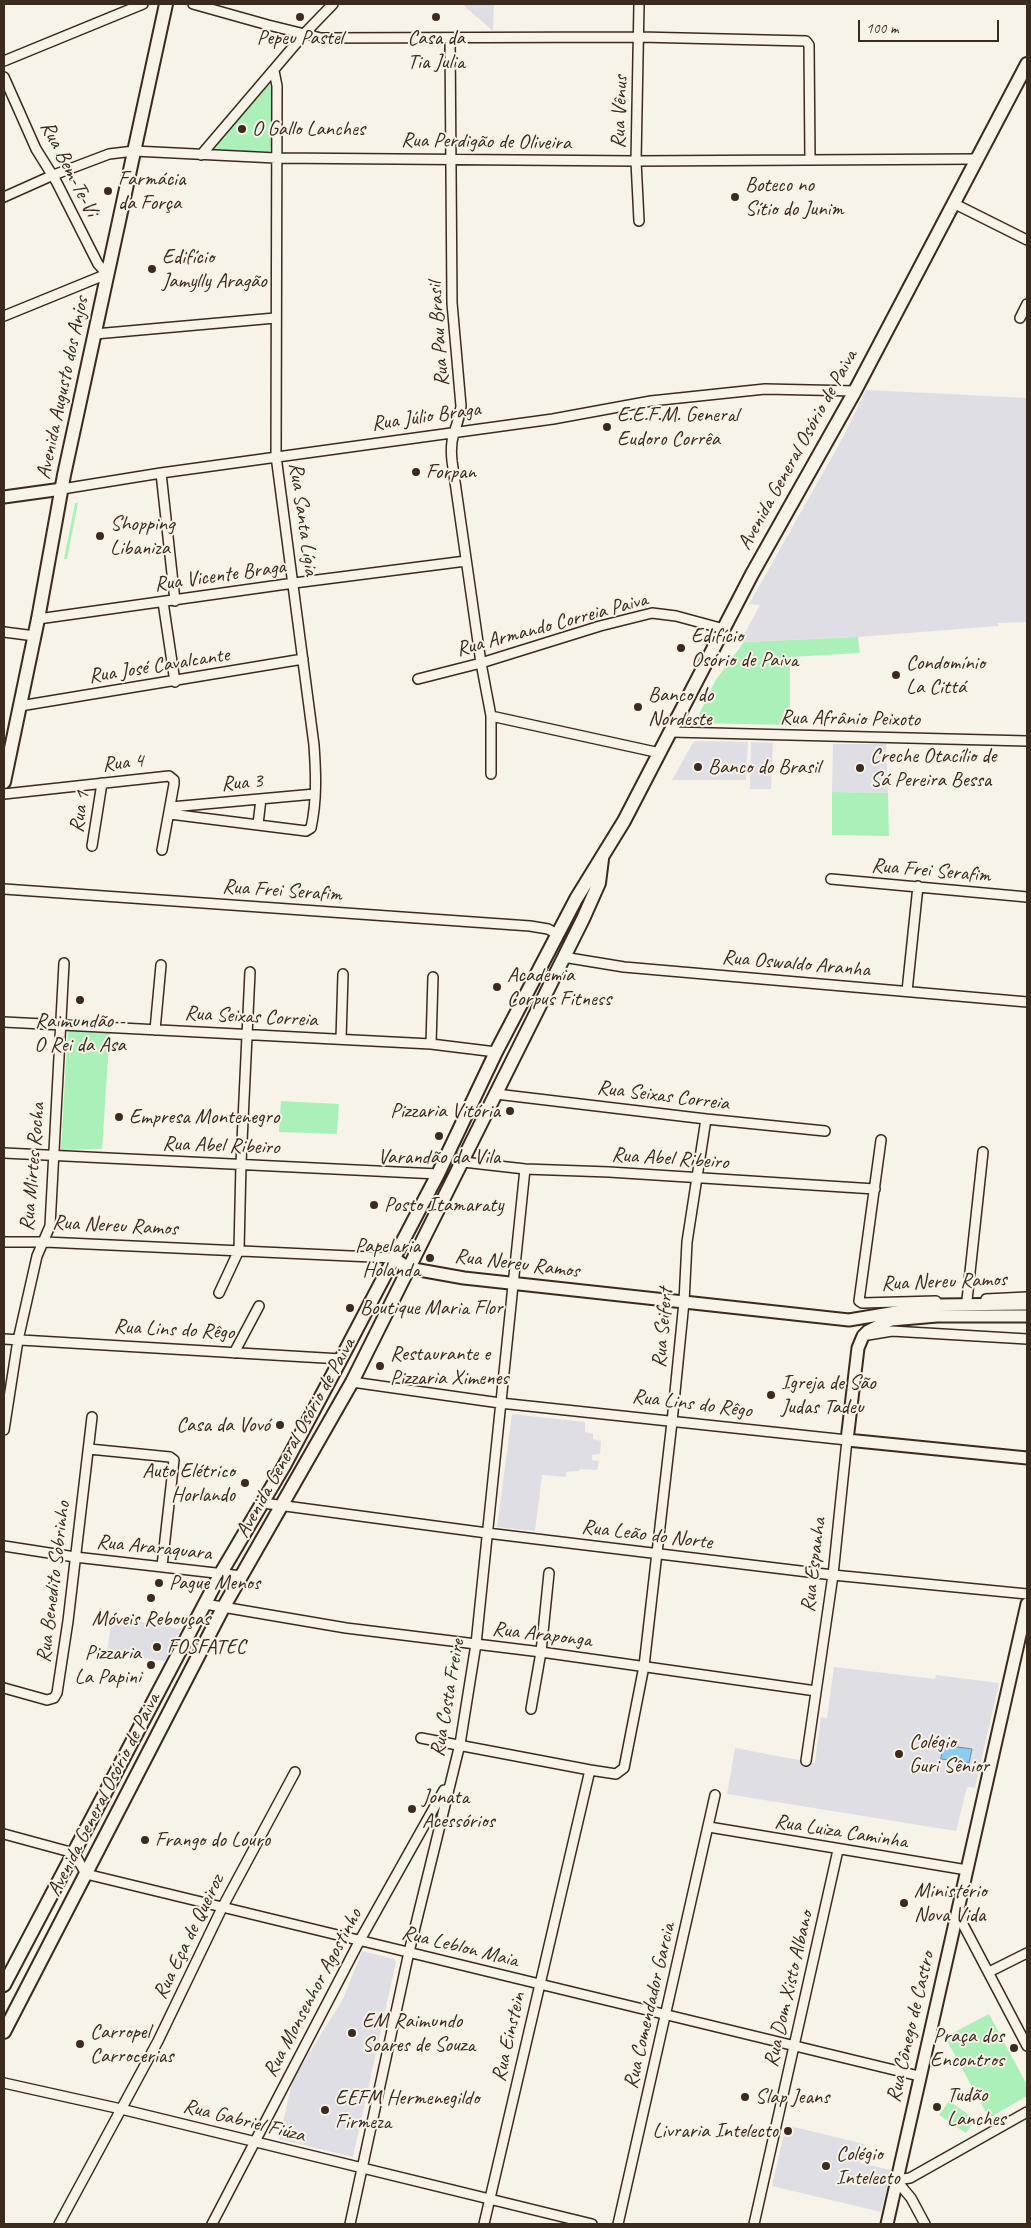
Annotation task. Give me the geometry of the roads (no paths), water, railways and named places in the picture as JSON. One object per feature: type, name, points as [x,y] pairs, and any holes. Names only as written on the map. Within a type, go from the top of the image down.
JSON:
[{"type":"main road","name":"Avenida Augusto dos Anjos","points":[[4,782],[8,731],[20,706],[94,334],[166,4]]},
{"type":"main road","name":"Avenida General Osório de Paiva","points":[[4,1986],[7,1973],[74,1853],[221,1573],[263,1503],[341,1359],[438,1174],[496,1052],[557,934],[602,854],[624,821],[672,732],[752,574],[855,391],[1027,64]]},
{"type":"main road","name":"Avenida General Osório de Paiva","points":[[4,2032],[223,1608],[283,1506],[352,1382],[463,1162],[599,883],[602,854]]},
{"type":"main road","points":[[166,1678],[184,1685]]},
{"type":"street","points":[[4,61],[143,4]]},
{"type":"street","points":[[193,4],[321,38],[640,37],[806,41],[809,45],[810,160]]},
{"type":"street","points":[[201,156],[305,33],[333,4]]},
{"type":"street","name":"Rua Vênus","points":[[639,4],[640,37],[636,161],[639,221]]},
{"type":"street","name":"Rua Pau Brasil","points":[[450,38],[452,302],[461,406],[460,420],[454,432],[452,461],[491,716],[491,774]]},
{"type":"street","name":"Rua Santa Lígia","points":[[170,811],[284,829],[309,830],[314,812],[317,787],[314,746],[276,456],[277,86],[274,71]]},
{"type":"street","name":"Rua Bem-Te-Vi","points":[[4,77],[36,149],[98,264],[107,274]]},
{"type":"street","name":"Rua Perdigão de Oliveira","points":[[4,197],[51,176],[109,154],[134,151],[201,156],[276,158],[636,161],[977,159]]},
{"type":"street","points":[[953,203],[1027,240]]},
{"type":"street","points":[[4,316],[107,274]]},
{"type":"street","points":[[1020,318],[1027,304]]},
{"type":"street","points":[[94,334],[275,318]]},
{"type":"street","name":"Rua Júlio Braga","points":[[4,497],[276,456],[553,419],[651,401],[765,389],[855,391]]},
{"type":"street","points":[[161,473],[175,601]]},
{"type":"street","name":"Rua Vicente Braga","points":[[38,620],[294,583],[466,561]]},
{"type":"street","points":[[163,602],[175,682]]},
{"type":"street","name":"Rua Armando Correia Paiva","points":[[418,679],[482,663],[600,626],[652,613],[676,616],[724,629]]},
{"type":"street","points":[[4,632],[35,636]]},
{"type":"street","name":"Rua José Cavalcante","points":[[20,706],[175,682],[303,659]]},
{"type":"street","points":[[491,716],[660,753]]},
{"type":"street","name":"Rua Afrânio Peixoto","points":[[672,732],[1027,741]]},
{"type":"street","name":"Rua 4","points":[[4,794],[169,776],[174,780],[174,784],[162,850]]},
{"type":"street","name":"Rua 1","points":[[92,846],[102,783]]},
{"type":"street","name":"Rua 3","points":[[170,811],[315,794]]},
{"type":"street","points":[[258,824],[261,799]]},
{"type":"street","name":"Rua Frei Serafim","points":[[832,879],[1027,897]]},
{"type":"street","points":[[907,991],[918,886]]},
{"type":"street","name":"Rua Frei Serafim","points":[[4,889],[530,926],[548,929],[557,934]]},
{"type":"street","name":"Rua Oswaldo Aranha","points":[[563,957],[624,966],[1027,1002]]},
{"type":"street","name":"Rua Mirtes Rocha","points":[[4,1430],[18,1340],[37,1256],[45,1242],[50,1226],[64,963]]},
{"type":"street","points":[[155,1030],[161,965]]},
{"type":"street","points":[[219,1292],[239,1250],[250,972]]},
{"type":"street","points":[[341,1039],[343,974]]},
{"type":"street","points":[[431,1044],[434,977]]},
{"type":"street","name":"Rua Seixas Correia","points":[[4,1022],[431,1044],[496,1052]]},
{"type":"street","name":"Rua Seixas Correia","points":[[496,1094],[826,1131]]},
{"type":"street","name":"Rua Seifert","points":[[590,1770],[616,1774],[624,1768],[644,1666],[672,1422],[684,1302],[687,1242],[706,1119]]},
{"type":"street","points":[[874,1189],[881,1140]]},
{"type":"street","points":[[967,1300],[983,1152]]},
{"type":"street","name":"Rua Abel Ribeiro","points":[[4,1154],[241,1163],[438,1174]]},
{"type":"street","name":"Rua Abel Ribeiro","points":[[463,1162],[525,1169],[609,1172],[874,1189]]},
{"type":"street","name":"Rua Costa Freire","points":[[350,2224],[409,1952],[460,1744],[476,1644],[525,1169]]},
{"type":"street","name":"Rua Nereu Ramos","points":[[874,1189],[859,1297],[862,1303],[1027,1297]]},
{"type":"street","name":"Rua Nereu Ramos","points":[[4,1242],[45,1242],[394,1258],[408,1268],[464,1278],[849,1320],[1027,1304]]},
{"type":"street","points":[[234,1353],[259,1306]]},
{"type":"street","name":"Rua Nereu Ramos","points":[[863,1336],[876,1326],[891,1320],[938,1311],[1027,1316]]},
{"type":"street","name":"Rua Espanha","points":[[849,1320],[856,1329],[853,1353],[854,1373]]},
{"type":"street","points":[[863,1336],[892,1331],[1027,1339]]},
{"type":"street","name":"Rua Espanha","points":[[806,1761],[833,1575],[854,1373],[858,1348],[863,1336]]},
{"type":"street","name":"Rua Lins do Rêgo","points":[[4,1339],[341,1359]]},
{"type":"street","name":"Rua Lins do Rêgo","points":[[352,1382],[500,1403],[1027,1458]]},
{"type":"street","name":"Rua Benedito Sobrinho","points":[[4,1688],[42,1700],[55,1696],[68,1622],[92,1417]]},
{"type":"street","points":[[89,1448],[170,1457],[174,1460],[162,1566]]},
{"type":"street","name":"Rua Leão do Norte","points":[[263,1503],[487,1533],[833,1575],[1027,1594]]},
{"type":"street","name":"Rua Araraquara","points":[[4,1546],[75,1557],[242,1576]]},
{"type":"street","points":[[531,1709],[541,1652],[549,1573]]},
{"type":"street","name":"Rua Araponga","points":[[205,1604],[346,1628],[541,1652],[816,1691]]},
{"type":"street","name":"Rua Cônego de Castro","points":[[886,2224],[1027,1604]]},
{"type":"street","points":[[421,1738],[590,1770]]},
{"type":"street","name":"Rua Einstein","points":[[484,2224],[590,1770]]},
{"type":"street","name":"Rua Eça de Queiroz","points":[[59,2224],[158,2041],[222,1908],[295,1772]]},
{"type":"street","name":"Rua Monsenhor Agostinho","points":[[212,2224],[360,1940],[450,1781]]},
{"type":"street","name":"Rua Comendador Garcia","points":[[618,2224],[715,1795]]},
{"type":"street","name":"Rua Luiza Caminha","points":[[709,1827],[967,1870]]},
{"type":"street","points":[[4,1834],[74,1853],[86,1874]]},
{"type":"street","name":"Rua Dom Xisto Albano","points":[[754,2224],[838,1850]]},
{"type":"street","name":"Rua Leblon Maia","points":[[86,1874],[919,2076]]},
{"type":"street","points":[[957,1913],[1027,2046]]},
{"type":"street","points":[[989,1972],[1027,1953]]},
{"type":"street","name":"Rua Gabriel Fiúza","points":[[4,2083],[121,2109],[592,2224]]},
{"type":"street","points":[[896,2180],[910,2178],[1027,2112]]},
{"type":"street","points":[[896,2180],[911,2198],[925,2224]]},
{"type":"water","points":[[944,1745],[972,1749],[969,1763],[941,1759]]},
{"type":"place","name":"Pepeu Pastel","points":[[300,17]]},
{"type":"place","name":"Casa da Tia Julia","points":[[436,17]]},
{"type":"place","name":"O Gallo Lanches","points":[[242,129]]},
{"type":"place","name":"Farmácia da Força","points":[[108,191]]},
{"type":"place","name":"Boteco no Sítio do Junim","points":[[735,197]]},
{"type":"place","name":"Edifício Jamylly Aragão","points":[[152,269]]},
{"type":"place","name":"E.E.F.M. General Eudoro Corrêa","points":[[607,427]]},
{"type":"place","name":"Forpan","points":[[416,472]]},
{"type":"place","name":"Shopping Libaniza","points":[[100,536]]},
{"type":"place","name":"Edifício Osório de Paiva","points":[[681,648]]},
{"type":"place","name":"Condomínio La Cittá","points":[[896,675]]},
{"type":"place","name":"Banco do Nordeste","points":[[638,707]]},
{"type":"place","name":"Banco do Brasil","points":[[698,767]]},
{"type":"place","name":"Creche Otacílio de Sá Pereira Bessa","points":[[860,768]]},
{"type":"place","name":"Academia Corpus Fitness","points":[[497,987]]},
{"type":"place","name":"Raimundão - O Rei da Asa","points":[[80,1000]]},
{"type":"place","name":"Pizzaria Vitória","points":[[510,1111]]},
{"type":"place","name":"Empresa Montenegro","points":[[119,1117]]},
{"type":"place","name":"Varandão da Vila","points":[[439,1136]]},
{"type":"place","name":"Posto Itamaraty","points":[[374,1205]]},
{"type":"place","name":"Papelaria Holanda","points":[[430,1258]]},
{"type":"place","name":"Boutique Maria Flor","points":[[350,1308]]},
{"type":"place","name":"Restaurante e Pizzaria Ximenes","points":[[380,1366]]},
{"type":"place","name":"Igreja de São Judas Tadeu","points":[[771,1395]]},
{"type":"place","name":"Casa da Vovó","points":[[280,1425]]},
{"type":"place","name":"Auto Elétrico Horlando","points":[[245,1483]]},
{"type":"place","name":"Pague Menos","points":[[159,1583]]},
{"type":"place","name":"Móveis Rebouças","points":[[151,1598]]},
{"type":"place","name":"FOSFATEC","points":[[157,1647]]},
{"type":"place","name":"Pizzaria La Papini","points":[[151,1665]]},
{"type":"place","name":"Colégio Guri Sênior","points":[[899,1754]]},
{"type":"place","name":"Jonata Acessórios","points":[[412,1809]]},
{"type":"place","name":"Frango do Louro","points":[[145,1840]]},
{"type":"place","name":"Ministério Nova Vida","points":[[904,1903]]},
{"type":"place","name":"EM Raimundo Soares de Souza","points":[[352,2033]]},
{"type":"place","name":"Carropel Carrocerias","points":[[80,2044]]},
{"type":"place","name":"Praça dos Encontros","points":[[1014,2048]]},
{"type":"place","name":"Slap Jeans","points":[[745,2097]]},
{"type":"place","name":"Tudão Lanches","points":[[937,2107]]},
{"type":"place","name":"EEFM Hermenegildo Firmeza","points":[[325,2110]]},
{"type":"place","name":"Livraria Intelecto","points":[[788,2131]]},
{"type":"place","name":"Colégio Intelecto","points":[[826,2166]]}]
